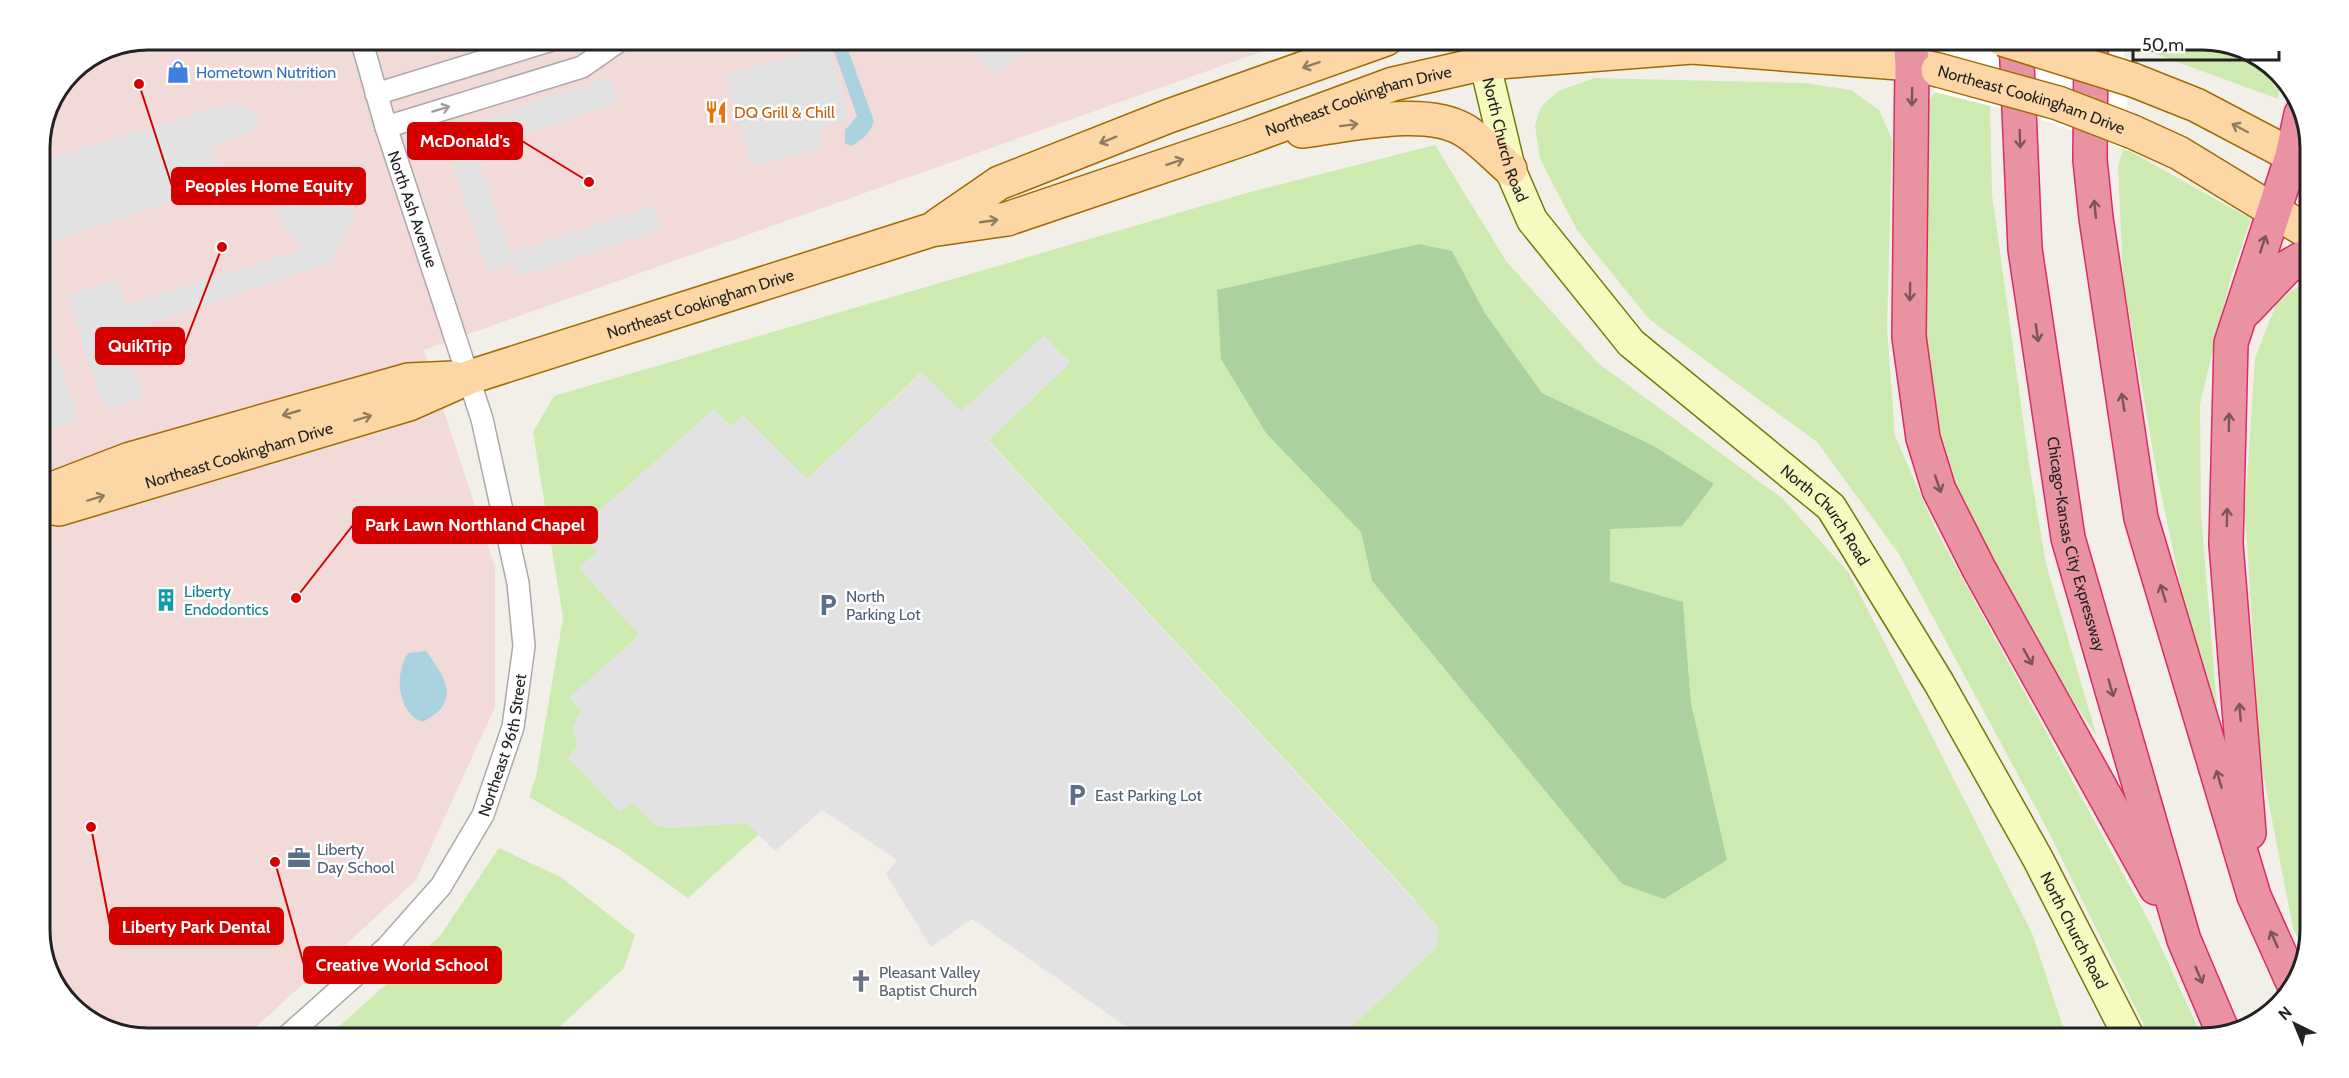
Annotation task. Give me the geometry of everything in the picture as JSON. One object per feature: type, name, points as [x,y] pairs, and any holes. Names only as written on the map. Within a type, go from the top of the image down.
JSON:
[{"type":"highway","name":"Chicago-Kansas City Expressway","points":[[2016,50],[2025,249],[2068,538],[2184,940],[2221,1026]]},
{"type":"highway","points":[[2091,50],[2090,160],[2096,218],[2141,518],[2254,896],[2289,974]]},
{"type":"highway","points":[[1920,58],[1909,338],[1923,438],[1939,490],[1979,569],[2184,940]]},
{"type":"highway","points":[[2254,896],[2226,544],[2231,343],[2274,209],[2299,165]]},
{"type":"highway","points":[[2239,318],[2287,267],[2299,260]]},
{"type":"main road","name":"Northeast Cookingham Drive","points":[[931,230],[999,183],[1169,116],[1355,50]]},
{"type":"main road","name":"Northeast Cookingham Drive","points":[[50,508],[59,509],[409,404],[470,377],[931,230],[1007,219],[1249,137],[1482,51],[1534,50]]},
{"type":"main road","name":"Northeast Cookingham Drive","points":[[1754,50],[1920,58],[2058,103],[2133,132],[2179,153],[2299,226]]},
{"type":"main road","points":[[2037,50],[2133,80],[2196,105],[2299,160]]},
{"type":"main road","name":"North Church Road","points":[[1482,51],[1510,169],[1532,219],[1631,344],[1831,507],[1939,683],[2038,859],[2124,1028]]},
{"type":"main road","points":[[1249,137],[1403,119],[1434,119],[1465,130],[1510,169]]},
{"type":"main road","name":"Northeast Cookingham Drive","points":[[50,490],[130,459],[408,380],[470,377]]},
{"type":"street","name":"North Ash Avenue","points":[[364,50],[386,127],[470,377]]},
{"type":"street","points":[[376,94],[519,50]]},
{"type":"street","points":[[386,127],[582,67],[606,50]]},
{"type":"street","name":"Northeast 96th Street","points":[[296,1028],[387,947],[441,886],[483,815],[513,727],[524,646],[518,583],[495,472],[470,377]]},
{"type":"shaded area","points":[[147,50],[1266,50],[424,350],[495,567],[495,707],[416,880],[255,1028],[128,1027],[98,1015],[78,1000],[63,980],[55,962],[50,937],[50,141],[57,110],[66,93],[78,78],[93,66],[110,57],[128,51]]},
{"type":"shaded area","points":[[811,50],[830,50],[851,119],[820,129],[824,147],[752,167],[724,76]]},
{"type":"shaded area","points":[[972,50],[1028,50],[995,74]]},
{"type":"shaded area","points":[[610,77],[619,102],[475,151],[510,253],[654,205],[662,229],[518,277],[513,263],[488,271],[442,134]]},
{"type":"shaded area","points":[[233,102],[259,113],[255,129],[210,148],[229,183],[50,241],[50,159]]},
{"type":"shaded area","points":[[335,178],[357,213],[330,263],[122,333],[143,398],[105,411],[67,296],[117,279],[126,305],[301,250],[274,212]]},
{"type":"shaded area","points":[[50,335],[78,420],[50,429]]},
{"type":"shaded area","points":[[1044,336],[1070,363],[988,441],[1437,925],[1439,936],[1436,948],[1350,1028],[1128,1028],[972,919],[931,947],[886,874],[897,860],[822,810],[775,851],[747,823],[670,828],[654,825],[632,802],[620,812],[568,758],[578,746],[573,728],[581,710],[569,698],[639,635],[579,568],[597,551],[577,530],[714,409],[731,427],[743,415],[807,479],[922,373],[961,411]]},
{"type":"green space","points":[[2145,50],[2221,51],[2239,57],[2271,78],[2279,89],[2278,99]]},
{"type":"green space","points":[[1595,78],[1805,83],[1851,90],[1879,110],[1892,139],[1887,328],[1895,436],[1936,530],[2151,925],[2198,1028],[2146,1028],[2045,825],[1899,554],[1817,442],[1649,319],[1577,230],[1540,159],[1535,125],[1541,107],[1558,91]]},
{"type":"green space","points":[[1935,92],[1990,105],[1992,194],[2029,463],[2046,564],[2097,737],[2015,611],[1941,455],[1925,345],[1927,103]]},
{"type":"green space","points":[[1435,145],[1506,261],[1598,363],[1783,499],[1849,573],[2032,933],[2063,1028],[1350,1028],[1436,948],[1416,901],[988,440],[1070,363],[1044,336],[961,412],[921,373],[807,479],[743,416],[731,427],[714,409],[578,531],[598,551],[579,568],[640,635],[569,698],[581,710],[573,728],[578,746],[568,758],[670,828],[747,822],[759,834],[688,898],[619,849],[529,797],[536,777],[563,618],[533,432],[554,396],[1250,192]],"holes":[[[1419,244],[1452,251],[1485,313],[1542,393],[1652,445],[1682,526],[1610,528],[1610,581],[1683,602],[1691,703],[1622,884],[1372,581],[1361,532],[1217,291]]]},
{"type":"green space","points":[[2124,148],[2251,219],[2230,280],[2200,404],[2201,515],[2218,718],[2186,612],[2156,469],[2123,279],[2118,165]]},
{"type":"green space","points":[[1419,244],[1452,251],[1485,313],[1542,393],[1652,445],[1714,484],[1682,526],[1610,529],[1610,581],[1683,602],[1691,703],[1727,860],[1664,899],[1622,884],[1372,581],[1361,532],[1266,433],[1221,359],[1217,290]]},
{"type":"green space","points":[[2299,285],[2299,941],[2293,928],[2260,758],[2245,510],[2255,358],[2277,302]]},
{"type":"green space","points":[[499,848],[562,878],[635,935],[624,968],[558,1028],[337,1028],[440,936]]},
{"type":"water","points":[[834,50],[848,50],[874,121],[866,136],[851,146],[845,143],[845,130],[857,116]]},
{"type":"water","points":[[426,651],[444,680],[446,698],[442,707],[434,715],[422,722],[407,710],[400,692],[400,681],[408,653]]},
{"type":"pier","points":[[1941,50],[2124,50],[2129,151],[2038,118],[1935,92]]},
{"type":"place","name":"Hometown Nutrition","points":[[178,72]]},
{"type":"place","name":"Peoples Home Equity","points":[[139,84]]},
{"type":"place","name":"DQ Grill & Chill","points":[[716,112]]},
{"type":"place","name":"McDonald's","points":[[589,182]]},
{"type":"place","name":"QuikTrip","points":[[222,247]]},
{"type":"place","name":"Park Lawn Northland Chapel","points":[[296,598]]},
{"type":"place","name":"Liberty Endodontics","points":[[166,600]]},
{"type":"place","name":"North Parking Lot","points":[[828,605]]},
{"type":"place","name":"East Parking Lot","points":[[1077,795]]},
{"type":"place","name":"Liberty Park Dental","points":[[91,827]]},
{"type":"place","name":"Liberty Day School","points":[[299,858]]},
{"type":"place","name":"Creative World School","points":[[275,862]]},
{"type":"place","name":"Pleasant Valley Baptist Church","points":[[861,981]]}]
